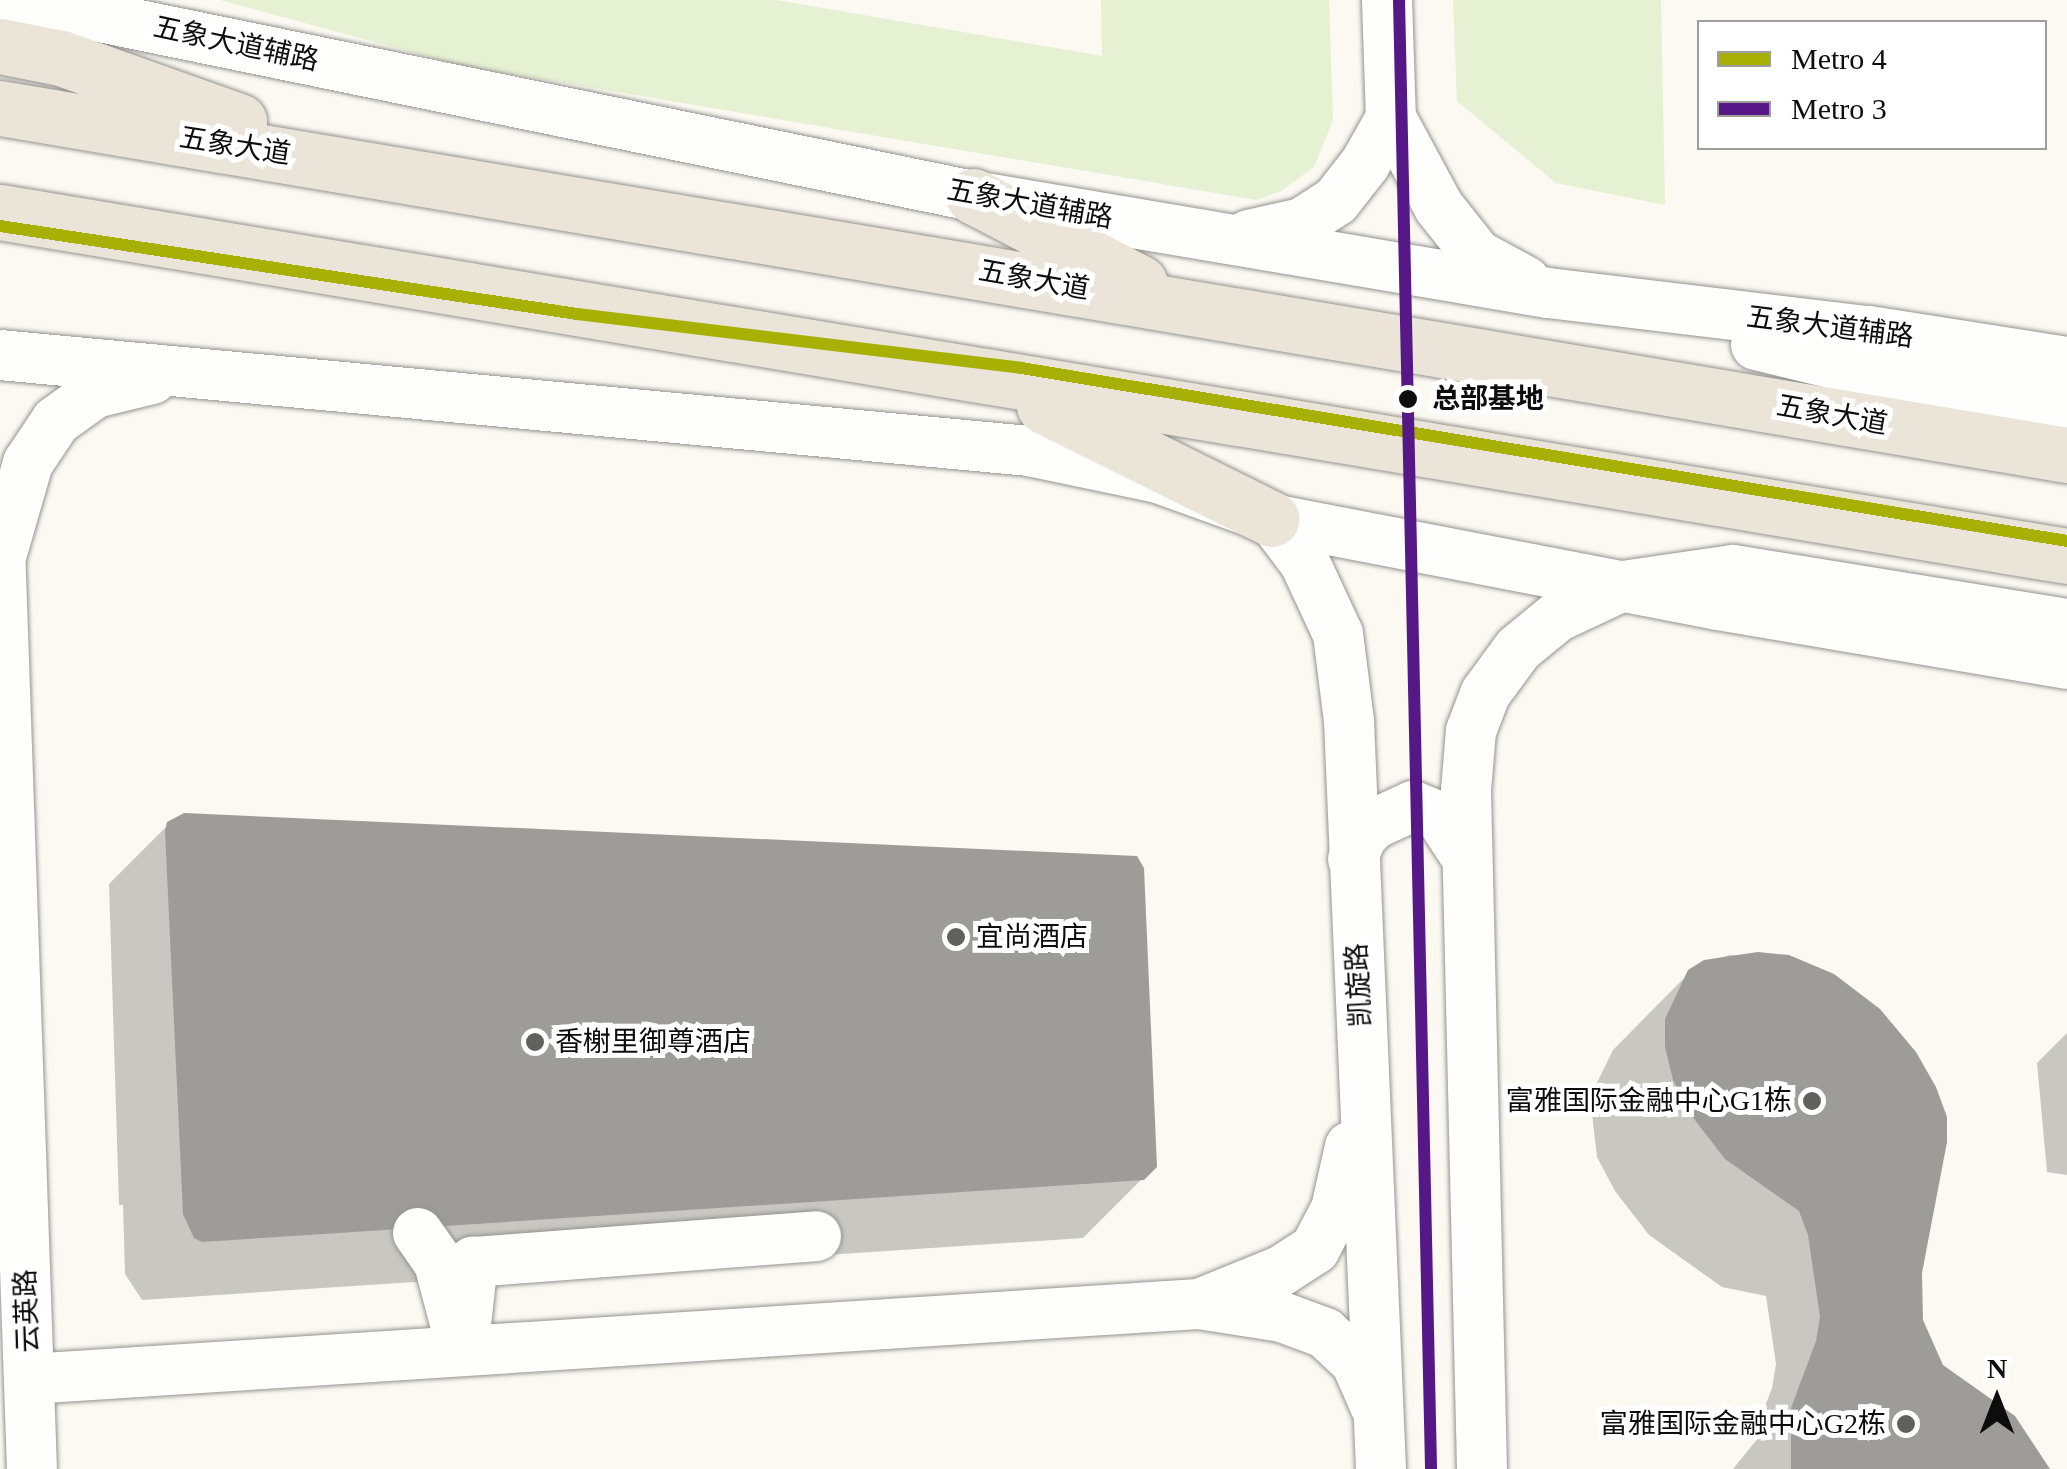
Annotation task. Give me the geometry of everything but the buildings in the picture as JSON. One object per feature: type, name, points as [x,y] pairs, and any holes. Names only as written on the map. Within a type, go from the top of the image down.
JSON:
[{"type":"main road","points":[[0,46],[61,58],[369,168]]},
{"type":"main road","name":"五象大道","points":[[0,108],[2067,455]]},
{"type":"main road","points":[[972,196],[1183,306]]},
{"type":"main road","points":[[0,212],[2067,556]]},
{"type":"main road","points":[[0,250],[394,276]]},
{"type":"main road","points":[[992,380],[1272,519]]},
{"type":"street","points":[[1387,0],[1391,118],[1439,206],[1477,254],[1548,292],[1847,367],[2067,404]]},
{"type":"street","name":"五象大道辅路","points":[[0,1],[88,8],[972,196],[1548,292],[1869,331],[2067,362]]},
{"type":"street","points":[[1237,238],[1302,223],[1336,201],[1366,164],[1391,118]]},
{"type":"street","points":[[0,355],[1030,452],[1158,478],[1272,519],[2067,664]]},
{"type":"street","name":"云英路","points":[[23,1422],[1,549],[28,463],[56,421],[94,393],[186,370]]},
{"type":"street","name":"凯旋路","points":[[1272,519],[1305,562],[1338,634],[1349,722],[1381,1469]]},
{"type":"street","points":[[1482,1469],[1467,858],[1471,732],[1485,694],[1518,649],[1557,618],[1624,586],[1734,570],[2067,624]]},
{"type":"street","points":[[1353,860],[1360,837],[1374,824],[1413,806],[1440,817],[1467,858]]},
{"type":"street","points":[[1199,1304],[1281,1271],[1315,1249],[1336,1210],[1364,1083]]},
{"type":"street","points":[[418,1233],[439,1263],[462,1351]]},
{"type":"street","points":[[462,1351],[473,1262],[816,1236]]},
{"type":"street","points":[[23,1422],[462,1351],[1199,1304],[1282,1317],[1325,1333],[1356,1362],[1378,1412]]},
{"type":"green space","points":[[220,0],[776,0],[1102,56],[1101,0],[1329,0],[1333,120],[1314,167],[1281,191],[1257,200],[463,66]]},
{"type":"green space","points":[[1453,0],[1661,0],[1665,205],[1556,183],[1457,101]]},
{"type":"metro line","name":"3","points":[[1399,0],[1431,1469]]},
{"type":"metro line","name":"4","points":[[0,226],[577,314],[1021,368],[2067,541]]},
{"type":"place","name":"总部基地","points":[[1408,399]]},
{"type":"place","name":"宜尚酒店","points":[[956,937]]},
{"type":"place","name":"香榭里御尊酒店","points":[[535,1042]]},
{"type":"place","name":"富雅国际金融中心G1栋","points":[[1812,1101]]},
{"type":"place","name":"富雅国际金融中心G2栋","points":[[1906,1424]]}]
